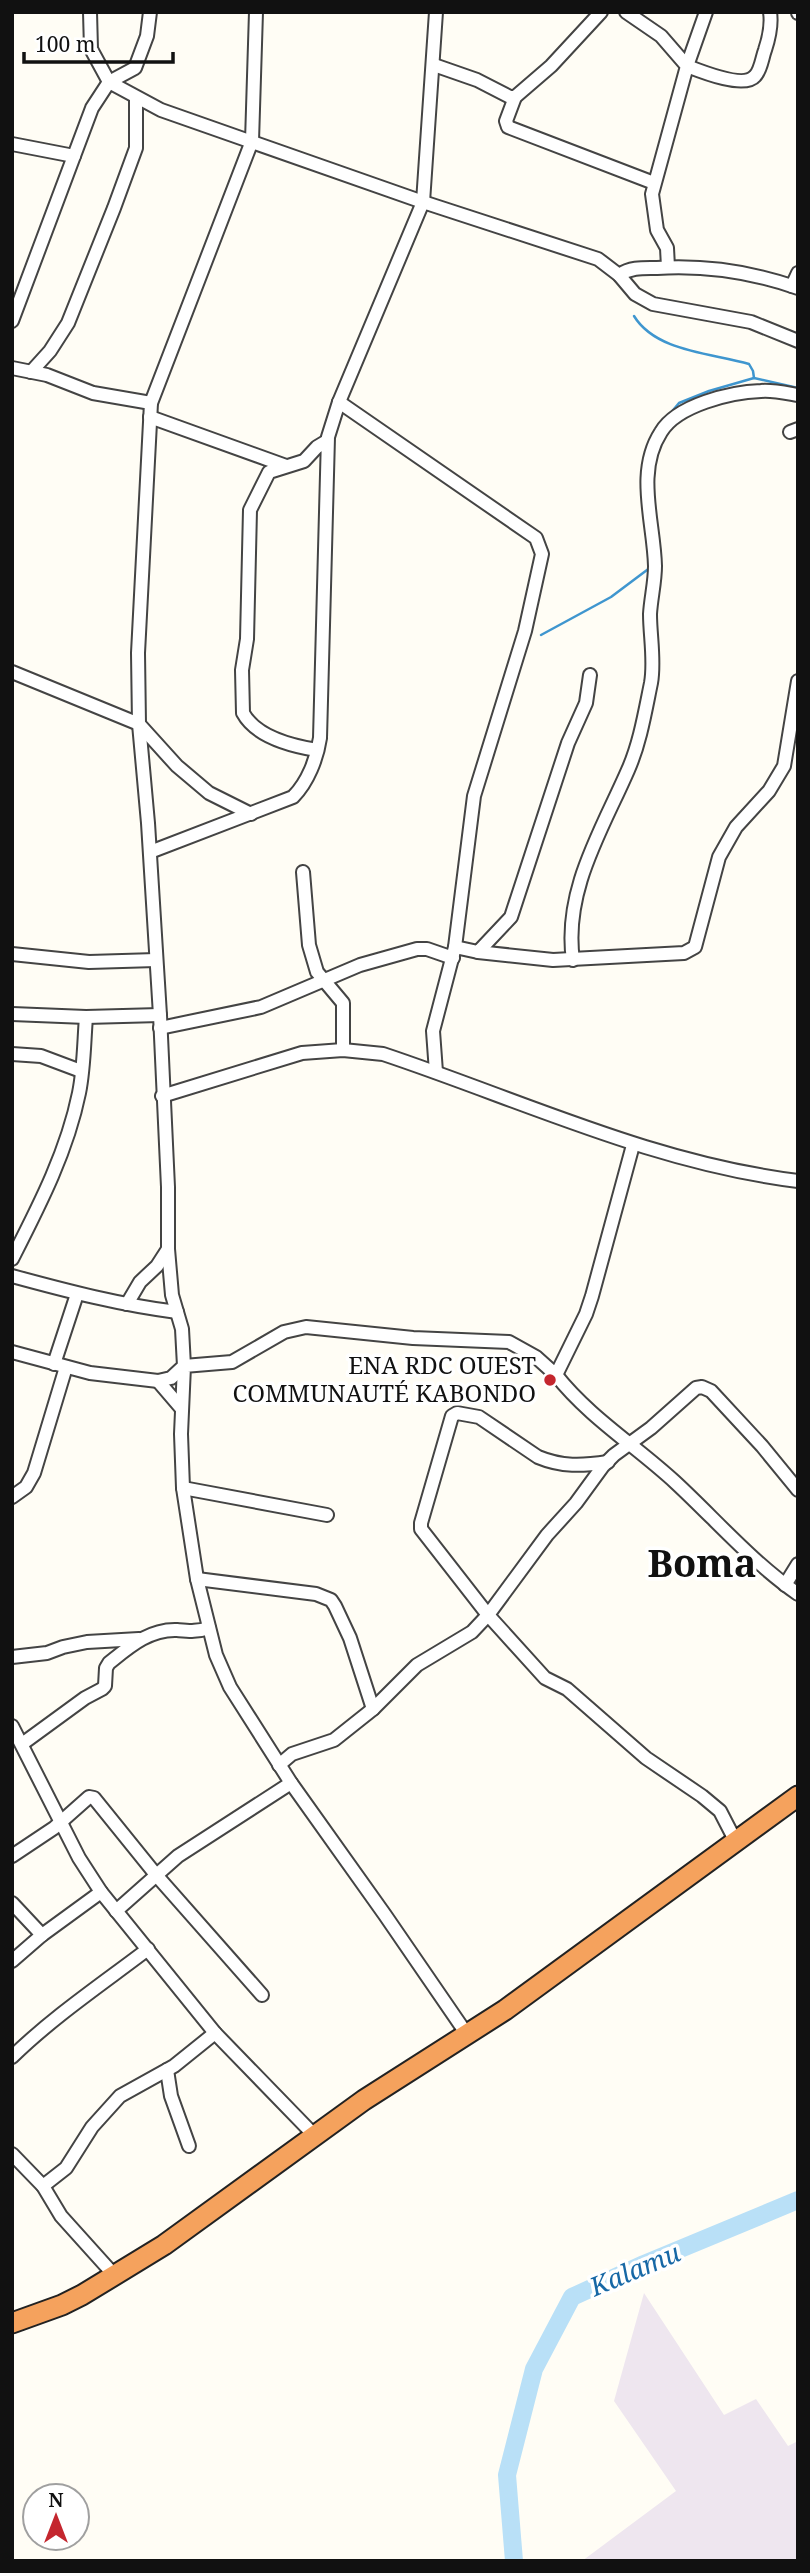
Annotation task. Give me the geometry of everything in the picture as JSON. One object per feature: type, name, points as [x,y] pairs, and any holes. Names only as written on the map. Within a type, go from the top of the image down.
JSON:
[{"type":"highway","points":[[12,2323],[62,2305],[114,2276],[198,2221],[314,2135],[505,2010],[798,1796]]},
{"type":"street","points":[[90,12],[91,48],[109,82],[174,116],[598,259],[619,275],[635,294],[653,304],[751,322],[798,341]]},
{"type":"street","points":[[12,321],[92,108],[109,82],[135,68],[147,36],[150,12]]},
{"type":"street","points":[[256,12],[253,141],[151,403],[137,671],[160,1022],[168,1187],[167,1249],[172,1295],[181,1329],[184,1366],[183,1488],[197,1579],[216,1655],[230,1687],[291,1783],[386,1915],[466,2034]]},
{"type":"street","points":[[150,852],[251,814],[296,793],[312,768],[320,738],[327,441],[339,402],[424,202],[436,12]]},
{"type":"street","points":[[601,12],[551,66],[516,97],[506,121],[508,127],[654,183]]},
{"type":"street","points":[[626,12],[661,36],[687,66],[712,76],[735,79],[752,79],[757,75],[769,36],[770,12]]},
{"type":"street","points":[[668,267],[667,248],[657,230],[653,210],[654,183],[687,66],[706,12]]},
{"type":"street","points":[[434,65],[516,97]]},
{"type":"street","points":[[31,372],[50,351],[68,323],[104,234],[136,148],[136,98]]},
{"type":"street","points":[[12,144],[74,156]]},
{"type":"street","points":[[619,275],[632,269],[717,269],[749,274],[795,287],[798,273]]},
{"type":"street","points":[[12,368],[93,393],[151,403]]},
{"type":"street","points":[[573,960],[570,922],[579,886],[598,833],[629,768],[639,738],[651,680],[650,612],[655,567],[647,464],[661,430],[682,412],[713,399],[762,391],[798,395]]},
{"type":"street","points":[[339,402],[536,538],[542,554],[525,631],[474,796],[454,953],[433,1031],[436,1072]]},
{"type":"street","points":[[150,417],[286,466]]},
{"type":"street","points":[[317,750],[292,745],[251,723],[243,713],[242,670],[247,639],[250,510],[267,475],[304,461],[327,441]]},
{"type":"street","points":[[12,672],[139,724],[172,761],[209,793],[251,814]]},
{"type":"street","points":[[478,951],[511,917],[569,743],[586,703],[590,675]]},
{"type":"street","points":[[12,685],[29,678]]},
{"type":"street","points":[[12,1014],[160,1022],[261,1007],[383,957],[417,949],[454,953],[478,951],[512,957],[573,960],[684,953],[695,947],[719,857],[736,827],[764,798],[782,770],[794,730],[798,681]]},
{"type":"street","points":[[303,872],[309,945],[317,972],[343,1003],[343,1050]]},
{"type":"street","points":[[12,954],[89,962],[156,960]]},
{"type":"street","points":[[12,1259],[57,1163],[75,1111],[86,1017]]},
{"type":"street","points":[[162,1096],[302,1053],[343,1050],[383,1054],[633,1144],[748,1175],[798,1181]]},
{"type":"street","points":[[12,1054],[41,1056],[81,1071]]},
{"type":"street","points":[[556,1375],[592,1296],[633,1144]]},
{"type":"street","points":[[127,1304],[140,1282],[157,1266],[167,1249]]},
{"type":"street","points":[[12,1276],[77,1294],[177,1311]]},
{"type":"street","points":[[12,1497],[26,1487],[34,1473],[77,1294]]},
{"type":"street","points":[[12,1352],[113,1377],[158,1381],[171,1378],[184,1366],[232,1362],[284,1332],[306,1327],[413,1339],[509,1342],[536,1357],[556,1375],[573,1396],[674,1480],[758,1564],[798,1594]]},
{"type":"street","points":[[158,1381],[182,1409]]},
{"type":"street","points":[[279,1765],[292,1754],[334,1740],[373,1709],[417,1665],[472,1632],[607,1462],[696,1388],[707,1388],[762,1446],[798,1490]]},
{"type":"street","points":[[607,1462],[579,1466],[548,1461],[479,1417],[461,1412],[452,1416],[421,1529],[488,1615],[545,1678],[567,1689],[646,1758],[696,1791],[720,1811],[736,1842]]},
{"type":"street","points":[[183,1488],[327,1514]]},
{"type":"street","points":[[785,1585],[798,1564]]},
{"type":"street","points":[[197,1579],[316,1594],[331,1600],[350,1638],[373,1709]]},
{"type":"street","points":[[12,1657],[47,1653],[87,1642],[139,1639],[172,1631],[195,1633],[209,1628]]},
{"type":"street","points":[[12,1759],[85,1698],[106,1686],[106,1668],[109,1663],[139,1639]]},
{"type":"street","points":[[12,1726],[79,1858],[101,1892],[215,2033],[314,2135]]},
{"type":"street","points":[[116,1911],[178,1856],[291,1783]]},
{"type":"street","points":[[12,1856],[89,1797],[94,1798],[157,1876],[262,1995]]},
{"type":"street","points":[[12,1961],[42,1934],[101,1892]]},
{"type":"street","points":[[12,1903],[42,1934]]},
{"type":"street","points":[[12,2057],[44,2028],[148,1950]]},
{"type":"street","points":[[43,2186],[66,2168],[92,2127],[120,2096],[167,2070],[215,2033]]},
{"type":"street","points":[[167,2070],[171,2096],[189,2146]]},
{"type":"street","points":[[12,2154],[43,2186],[61,2216],[114,2276]]},
{"type":"shaded area","points":[[644,2293],[724,2415],[756,2399],[788,2446],[798,2441],[798,2561],[582,2561],[676,2491],[614,2401]]},
{"type":"waterway","points":[[634,316],[644,328],[670,344],[749,364],[754,378]]},
{"type":"waterway","points":[[669,415],[679,403],[754,378],[798,388]]},
{"type":"waterway","points":[[541,635],[611,597],[651,567]]},
{"type":"waterway","name":"Kalamu","points":[[514,2561],[507,2475],[534,2369],[572,2297],[798,2200]]},
{"type":"place","name":"ENA RDC OUEST COMMUNAUTÉ KABONDO","points":[[550,1380]]},
{"type":"district","name":"Boma","points":[[702,1564]]}]
